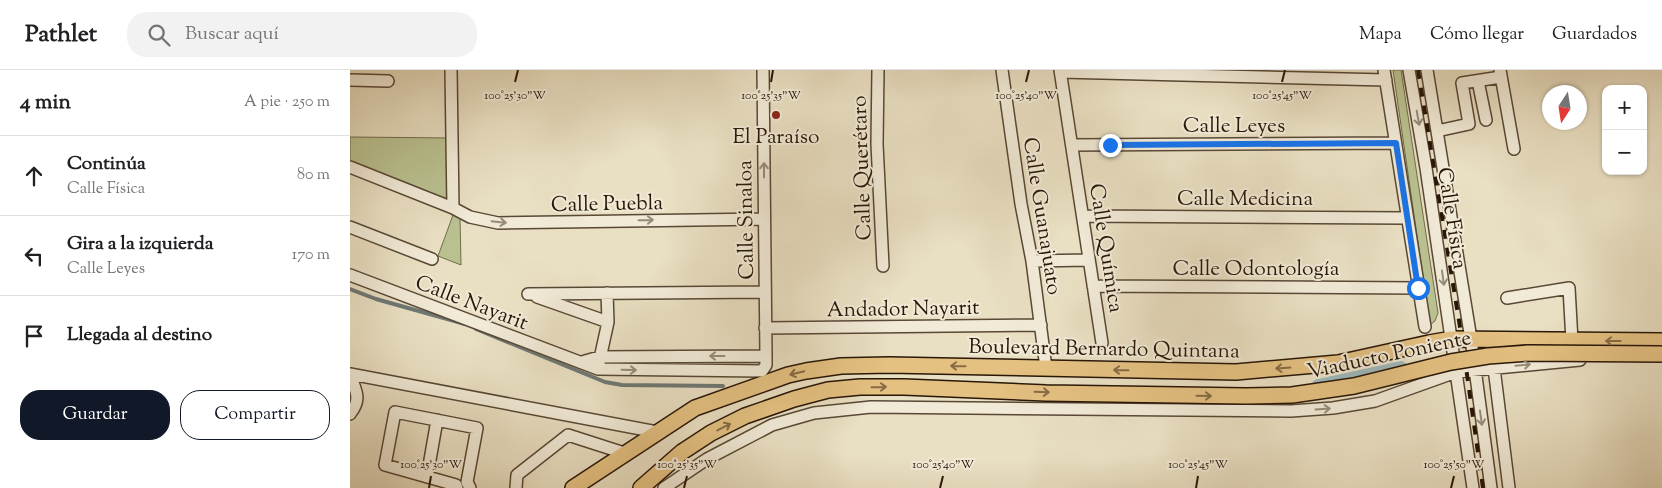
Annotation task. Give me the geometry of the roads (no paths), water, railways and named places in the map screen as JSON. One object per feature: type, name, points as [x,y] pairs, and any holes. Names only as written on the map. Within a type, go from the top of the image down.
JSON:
[{"type":"main road","name":"Boulevard Bernardo Quintana","points":[[573,488],[695,408],[806,370],[841,366],[889,365],[1236,372],[1338,362],[1452,339],[1662,341]]},
{"type":"main road","name":"Viaducto Poniente","points":[[641,488],[682,452],[712,433],[745,416],[828,390],[904,387],[1046,393],[1292,395],[1354,386],[1451,362],[1488,356],[1528,353],[1662,354]]},
{"type":"street","points":[[451,70],[453,208]]},
{"type":"street","name":"Calle Sinaloa","points":[[763,70],[766,356],[764,370]]},
{"type":"street","name":"Calle Querétaro","points":[[878,70],[877,144],[883,266]]},
{"type":"street","name":"Calle Guanajuato","points":[[1002,70],[1021,204],[1032,261],[1046,368]]},
{"type":"street","name":"Calle Física","points":[[1409,70],[1426,168],[1473,488]]},
{"type":"street","points":[[1428,70],[1491,488]]},
{"type":"street","points":[[1061,71],[1385,75],[1425,327]]},
{"type":"street","name":"Calle Química","points":[[1061,71],[1102,343]]},
{"type":"street","points":[[1437,131],[1469,124],[1462,83],[1474,77],[1501,74],[1514,149]]},
{"type":"street","points":[[1474,77],[1486,120]]},
{"type":"street","points":[[350,80],[388,80]]},
{"type":"street","name":"Calle Leyes","points":[[1072,145],[1396,143]]},
{"type":"street","name":"Calle Puebla","points":[[350,167],[453,208],[470,217],[498,224],[764,219]]},
{"type":"street","name":"Calle Medicina","points":[[1083,216],[1407,218]]},
{"type":"street","points":[[350,228],[432,259]]},
{"type":"street","points":[[1032,261],[1089,260]]},
{"type":"street","name":"Calle Nayarit","points":[[350,275],[472,323],[598,369],[759,372],[764,370]]},
{"type":"street","name":"Calle Odontología","points":[[1093,286],[1418,288]]},
{"type":"street","points":[[1507,298],[1569,288],[1572,341]]},
{"type":"street","points":[[608,322],[528,294],[765,292]]},
{"type":"street","points":[[598,369],[599,357],[608,322],[607,293]]},
{"type":"street","name":"Andador Nayarit","points":[[765,328],[1041,325]]},
{"type":"street","points":[[582,362],[599,357],[766,356]]},
{"type":"street","points":[[664,488],[707,459],[772,425],[814,413],[871,406],[1299,410],[1333,408],[1375,401],[1456,372],[1572,360],[1662,361]]},
{"type":"street","points":[[1494,368],[1509,488]]},
{"type":"street","points":[[350,374],[657,432]]},
{"type":"street","points":[[350,374],[358,396],[356,406],[350,414]]},
{"type":"street","points":[[457,488],[456,485],[385,465],[395,412],[477,428],[467,482],[470,488]]},
{"type":"street","points":[[427,477],[437,420]]},
{"type":"street","points":[[516,488],[517,476],[568,435],[624,454]]},
{"type":"waterway","points":[[350,289],[376,299],[465,324]]},
{"type":"waterway","points":[[476,329],[605,382],[622,385],[723,386]]},
{"type":"waterway","points":[[1318,385],[1401,367]]},
{"type":"railway","points":[[1418,70],[1462,339],[1483,488]]},
{"type":"place","name":"El Paraíso","points":[[776,115]]}]
